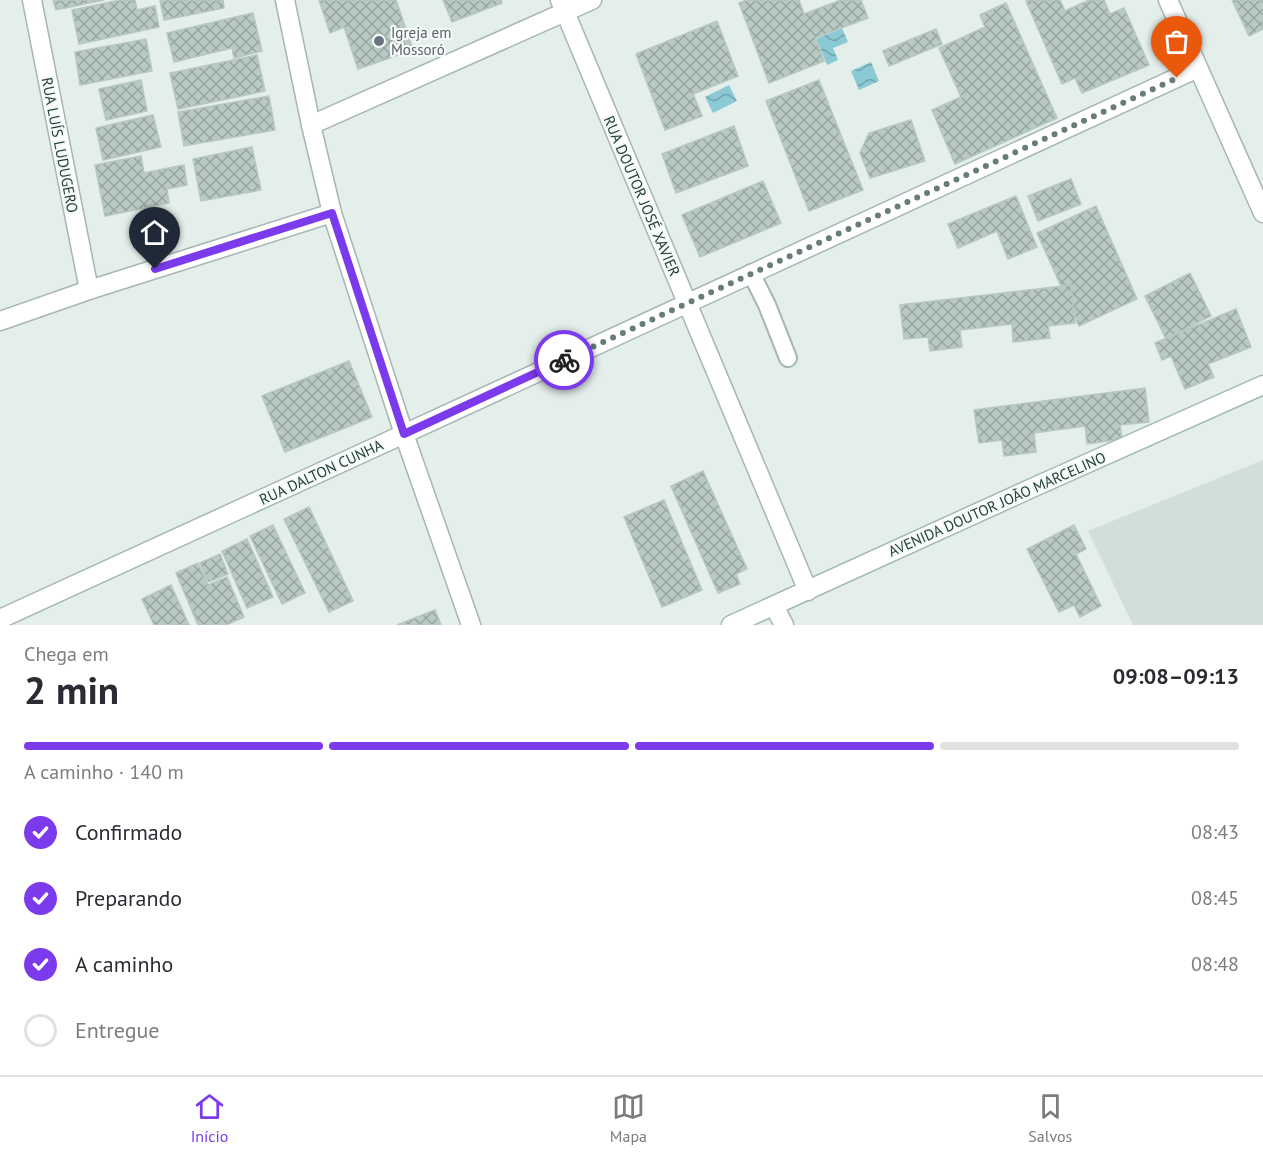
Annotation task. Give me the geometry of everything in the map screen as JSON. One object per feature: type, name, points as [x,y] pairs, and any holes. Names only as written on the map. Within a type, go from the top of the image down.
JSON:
[{"type":"street","name":"RUA LUÍS LUDUGERO","points":[[32,0],[89,290]]},
{"type":"street","points":[[285,0],[332,213],[404,434],[471,625]]},
{"type":"street","points":[[311,125],[563,6],[592,0]]},
{"type":"street","points":[[1168,0],[1263,213]]},
{"type":"street","name":"RUA DOUTOR JOSÉ XAVIER","points":[[563,6],[808,591]]},
{"type":"street","name":"RUA DALTON CUNHA","points":[[0,619],[1198,68]]},
{"type":"street","points":[[0,321],[89,290],[332,213]]},
{"type":"street","name":"AVENIDA DOUTOR JOÃO MARCELINO","points":[[731,625],[1263,385]]},
{"type":"street","points":[[774,606],[784,625]]},
{"type":"lane","points":[[751,273],[788,358]]},
{"type":"shaded area","points":[[1263,460],[1263,625],[1133,625],[1088,531]]},
{"type":"water","points":[[842,28],[848,42],[833,48],[838,60],[827,65],[816,39]]},
{"type":"water","points":[[871,62],[879,81],[859,90],[851,71]]},
{"type":"water","points":[[729,85],[737,101],[713,113],[705,97]]},
{"type":"building","points":[[53,0],[104,0],[56,10]]},
{"type":"building","points":[[120,0],[135,0],[137,10],[155,6],[159,27],[79,44],[72,10]]},
{"type":"building","points":[[160,0],[223,0],[224,8],[164,20]]},
{"type":"building","name":"Igreja em Mossoró","points":[[319,0],[396,0],[413,50],[358,69],[344,27],[330,33]]},
{"type":"building","points":[[443,0],[501,0],[502,3],[452,22]]},
{"type":"building","points":[[747,0],[799,0],[804,14],[841,0],[861,0],[868,18],[815,38],[824,61],[769,83],[739,3]]},
{"type":"building","points":[[1027,0],[1060,0],[1065,11],[1089,0],[1104,0],[1110,14],[1124,8],[1149,65],[1082,93],[1075,78],[1062,84]]},
{"type":"building","points":[[1232,0],[1263,0],[1263,29],[1249,36]]},
{"type":"building","points":[[1006,3],[1057,118],[955,164],[932,110],[961,97],[939,48],[985,27],[980,15]]},
{"type":"building","points":[[253,13],[262,51],[234,58],[232,48],[174,62],[167,33]]},
{"type":"building","points":[[717,21],[738,76],[693,94],[702,116],[665,130],[636,54]]},
{"type":"building","points":[[936,29],[942,44],[889,66],[883,51]]},
{"type":"building","points":[[146,39],[152,71],[80,85],[75,52]]},
{"type":"building","points":[[257,55],[265,91],[178,109],[170,73]]},
{"type":"building","points":[[141,80],[147,111],[106,120],[99,89]]},
{"type":"building","points":[[819,80],[863,190],[809,211],[766,101]]},
{"type":"building","points":[[269,96],[275,130],[184,146],[178,112]]},
{"type":"building","points":[[153,115],[161,147],[103,160],[96,128]]},
{"type":"building","points":[[911,120],[925,161],[870,178],[860,153],[869,133]]},
{"type":"building","points":[[734,126],[748,166],[676,193],[662,154]]},
{"type":"building","points":[[252,147],[261,190],[201,201],[193,159]]},
{"type":"building","points":[[141,156],[144,173],[184,165],[187,185],[167,189],[169,203],[105,216],[95,165]]},
{"type":"building","points":[[1071,179],[1081,204],[1038,221],[1028,196]]},
{"type":"building","points":[[763,181],[781,223],[700,257],[682,215]]},
{"type":"building","points":[[1016,196],[1037,247],[1008,259],[997,231],[958,248],[948,224]]},
{"type":"building","points":[[1096,206],[1137,299],[1079,326],[1037,233]]},
{"type":"building","points":[[1190,273],[1211,316],[1166,339],[1145,296]]},
{"type":"building","points":[[1071,285],[1075,323],[1048,326],[1050,338],[1013,342],[1012,324],[960,330],[962,347],[930,351],[928,337],[904,339],[900,305]]},
{"type":"building","points":[[1236,309],[1251,347],[1208,364],[1214,377],[1185,389],[1171,356],[1162,360],[1155,343]]},
{"type":"building","points":[[349,361],[372,417],[285,452],[262,396]]},
{"type":"building","points":[[1145,388],[1149,422],[1120,425],[1122,439],[1087,444],[1085,426],[1034,433],[1036,452],[1004,456],[1002,440],[979,443],[974,410]]},
{"type":"building","points":[[703,471],[747,569],[736,574],[740,584],[718,593],[671,486]]},
{"type":"building","points":[[664,500],[702,590],[662,607],[624,517]]},
{"type":"building","points":[[309,507],[353,601],[329,612],[284,519]]},
{"type":"building","points":[[273,525],[305,593],[282,604],[250,536]]},
{"type":"building","points":[[1074,525],[1086,549],[1076,554],[1101,606],[1080,617],[1074,605],[1059,612],[1027,549]]},
{"type":"building","points":[[247,539],[273,597],[247,608],[222,551]]},
{"type":"building","points":[[220,554],[228,574],[208,582],[200,563]]},
{"type":"building","points":[[198,563],[208,585],[227,577],[244,617],[226,625],[198,625],[176,573]]},
{"type":"building","points":[[171,585],[189,625],[154,625],[142,599]]},
{"type":"building","points":[[435,610],[441,625],[397,625]]},
{"type":"way so far","points":[[564,360],[1177,78]]},
{"type":"place","name":"Igreja em Mossoró","points":[[379,41]]},
{"type":"route","points":[[155,269],[332,213],[404,434],[564,360]]}]
